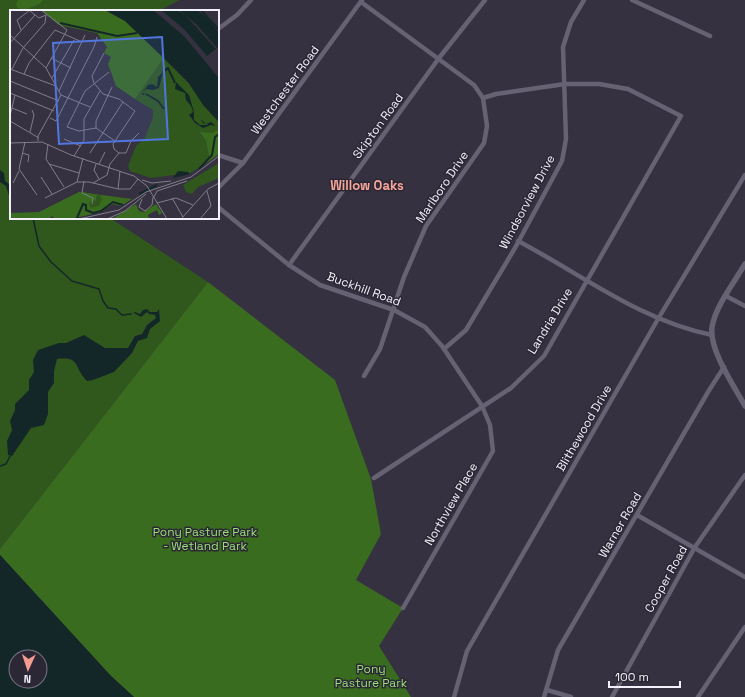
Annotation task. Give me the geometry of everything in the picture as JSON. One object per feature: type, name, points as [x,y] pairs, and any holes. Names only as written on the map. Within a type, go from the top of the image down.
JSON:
[{"type":"street","points":[[219,28],[237,15],[251,0]]},
{"type":"street","name":"Skipton Road","points":[[289,265],[440,58],[485,0]]},
{"type":"street","name":"Windsorview Drive","points":[[444,349],[466,330],[562,162],[566,139],[563,47],[572,22],[584,0]]},
{"type":"street","points":[[632,0],[710,36]]},
{"type":"street","points":[[362,1],[474,85],[483,98],[496,94],[565,84]]},
{"type":"street","name":"Westchester Road","points":[[219,187],[243,163],[362,1]]},
{"type":"street","name":"Landria Drive","points":[[374,478],[511,388],[544,356],[586,280],[681,116],[628,89],[599,84],[565,84]]},
{"type":"street","name":"Marlboro Drive","points":[[364,376],[380,349],[404,276],[426,226],[484,143],[487,126],[483,98]]},
{"type":"street","points":[[219,155],[243,163]]},
{"type":"street","name":"Blithewood Drive","points":[[454,697],[467,651],[658,319],[745,175]]},
{"type":"street","name":"Buckhill Road","points":[[219,208],[289,265],[320,285],[394,310],[425,327],[444,349],[482,406]]},
{"type":"street","points":[[518,241],[658,319],[685,329],[712,335]]},
{"type":"street","points":[[745,264],[726,296],[714,321],[712,335],[714,346],[724,367],[743,399],[745,406]]},
{"type":"street","points":[[726,296],[745,306]]},
{"type":"street","name":"Warner Road","points":[[544,697],[558,650],[724,367]]},
{"type":"street","name":"Northview Place","points":[[402,608],[493,451],[490,425],[482,406]]},
{"type":"street","name":"Cooper Road","points":[[612,697],[695,547],[745,475]]},
{"type":"street","points":[[637,515],[745,577]]},
{"type":"street","points":[[698,697],[745,626]]},
{"type":"street","points":[[547,690],[571,697]]},
{"type":"green space","points":[[0,0],[179,0],[161,10],[10,10],[10,219],[112,219],[208,282],[0,549]]},
{"type":"green space","points":[[18,0],[43,0],[37,5],[24,10],[18,8],[16,5]]},
{"type":"green space","name":"Pony Pasture Park - Wetland Park","points":[[208,282],[335,380],[371,479],[381,534],[356,580],[403,608],[379,646],[411,697],[134,697],[111,676],[0,555],[0,549]]},
{"type":"shaded area","points":[[0,170],[4,173],[5,181],[9,184],[10,199],[6,186],[0,182]]},
{"type":"shaded area","points":[[147,309],[150,312],[157,312],[159,309],[160,321],[150,329],[147,338],[138,341],[132,353],[114,372],[87,381],[73,361],[70,359],[57,359],[54,371],[54,383],[48,392],[48,414],[44,425],[31,428],[12,456],[8,455],[7,441],[12,430],[10,421],[15,410],[15,404],[29,390],[29,380],[34,372],[33,360],[38,350],[59,343],[66,343],[84,335],[105,348],[128,348],[135,336],[142,334],[147,325],[156,318],[155,315],[147,312],[141,317],[134,313],[131,314],[135,312],[140,314],[143,310]]},
{"type":"shaded area","points":[[0,555],[111,676],[134,697],[0,697]]},
{"type":"waterway","points":[[33,219],[39,246],[51,262],[72,281],[99,289],[103,301],[108,308],[116,309],[122,315],[131,314]]},
{"type":"waterway","points":[[0,466],[6,464],[10,456]]},
{"type":"district","name":"Willow Oaks","points":[[367,185]]},
{"type":"park label","name":"Pony Pasture Park","points":[[371,676]]}]
